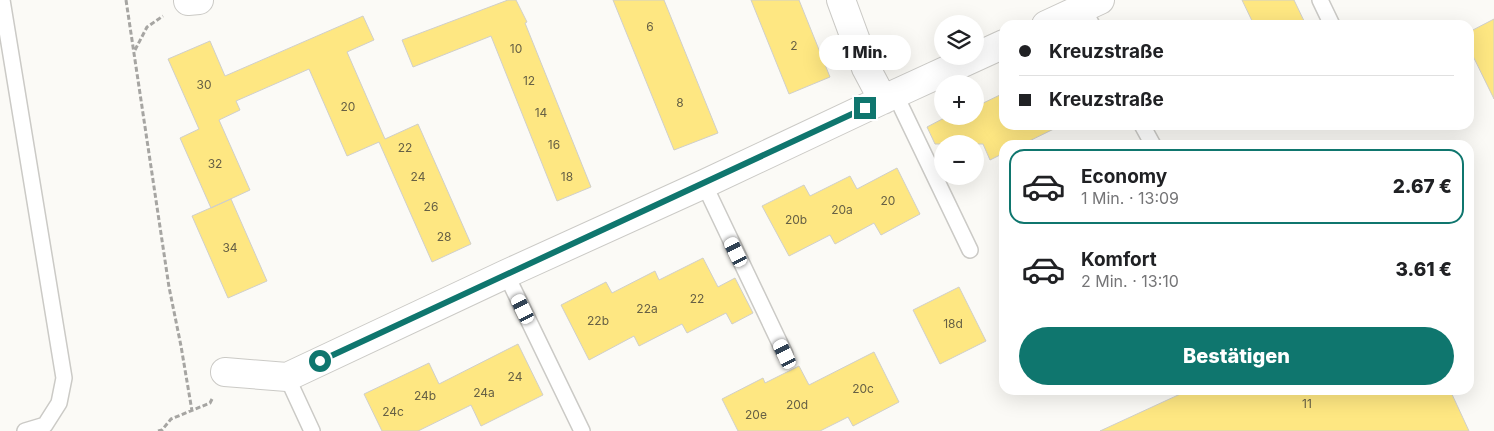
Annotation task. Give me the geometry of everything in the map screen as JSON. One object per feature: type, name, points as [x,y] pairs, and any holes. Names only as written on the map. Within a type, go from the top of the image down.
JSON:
[{"type":"street","points":[[840,0],[866,68],[889,97]]},
{"type":"street","points":[[1062,20],[1092,11]]},
{"type":"street","points":[[225,372],[287,377],[999,46]]},
{"type":"lane","points":[[2,0],[64,378],[59,403],[45,425],[25,431]]},
{"type":"lane","points":[[1320,0],[1330,20]]},
{"type":"lane","points":[[889,97],[970,250]]},
{"type":"lane","points":[[704,184],[785,354]]},
{"type":"lane","points":[[506,274],[582,431]]},
{"type":"lane","points":[[287,377],[312,431]]},
{"type":"path","points":[[126,0],[169,287],[182,346],[192,411]]},
{"type":"path","points":[[134,51],[147,26],[194,1]]},
{"type":"path","points":[[160,431],[171,419],[210,403],[225,372]]},
{"type":"building","points":[[508,0],[516,0],[527,22],[525,23],[591,187],[557,201],[491,36],[413,67],[402,40]]},
{"type":"building","points":[[613,0],[664,0],[718,133],[674,150]]},
{"type":"building","points":[[751,0],[799,0],[830,77],[789,94]]},
{"type":"building","points":[[1242,0],[1294,0],[1304,20],[1252,20]]},
{"type":"building","points":[[363,16],[374,40],[347,52],[385,139],[418,124],[471,244],[432,262],[379,142],[347,156],[309,69],[236,101],[240,110],[219,120],[250,190],[211,208],[180,138],[199,129],[168,59],[210,41],[225,76]]},
{"type":"building","points":[[1494,19],[1494,99],[1474,58],[1474,29]]},
{"type":"building","points":[[999,95],[999,130],[1052,130],[1031,140],[999,140],[999,156],[990,160],[984,146],[984,135],[934,135],[934,142],[927,127],[934,123],[934,125],[984,125],[984,103]]},
{"type":"building","points":[[897,168],[920,214],[881,235],[874,223],[835,244],[830,235],[789,256],[762,206],[804,185],[810,196],[850,176],[857,189]]},
{"type":"building","points":[[231,199],[267,281],[228,298],[192,216]]},
{"type":"building","points":[[703,258],[718,287],[735,278],[753,313],[732,324],[726,313],[687,333],[682,324],[639,346],[634,336],[589,360],[561,305],[606,282],[612,293],[655,271],[659,280]]},
{"type":"building","points":[[959,287],[986,341],[940,364],[913,310]]},
{"type":"building","points":[[518,344],[543,395],[481,426],[471,405],[418,431],[382,431],[364,394],[429,363],[439,384]]},
{"type":"building","points":[[874,352],[899,402],[853,426],[848,417],[820,431],[738,431],[722,399],[763,378],[765,383],[799,366],[809,385]]},
{"type":"building","points":[[1178,395],[1452,395],[1469,431],[1100,431]]},
{"type":"route","points":[[320,361],[865,108]]}]
